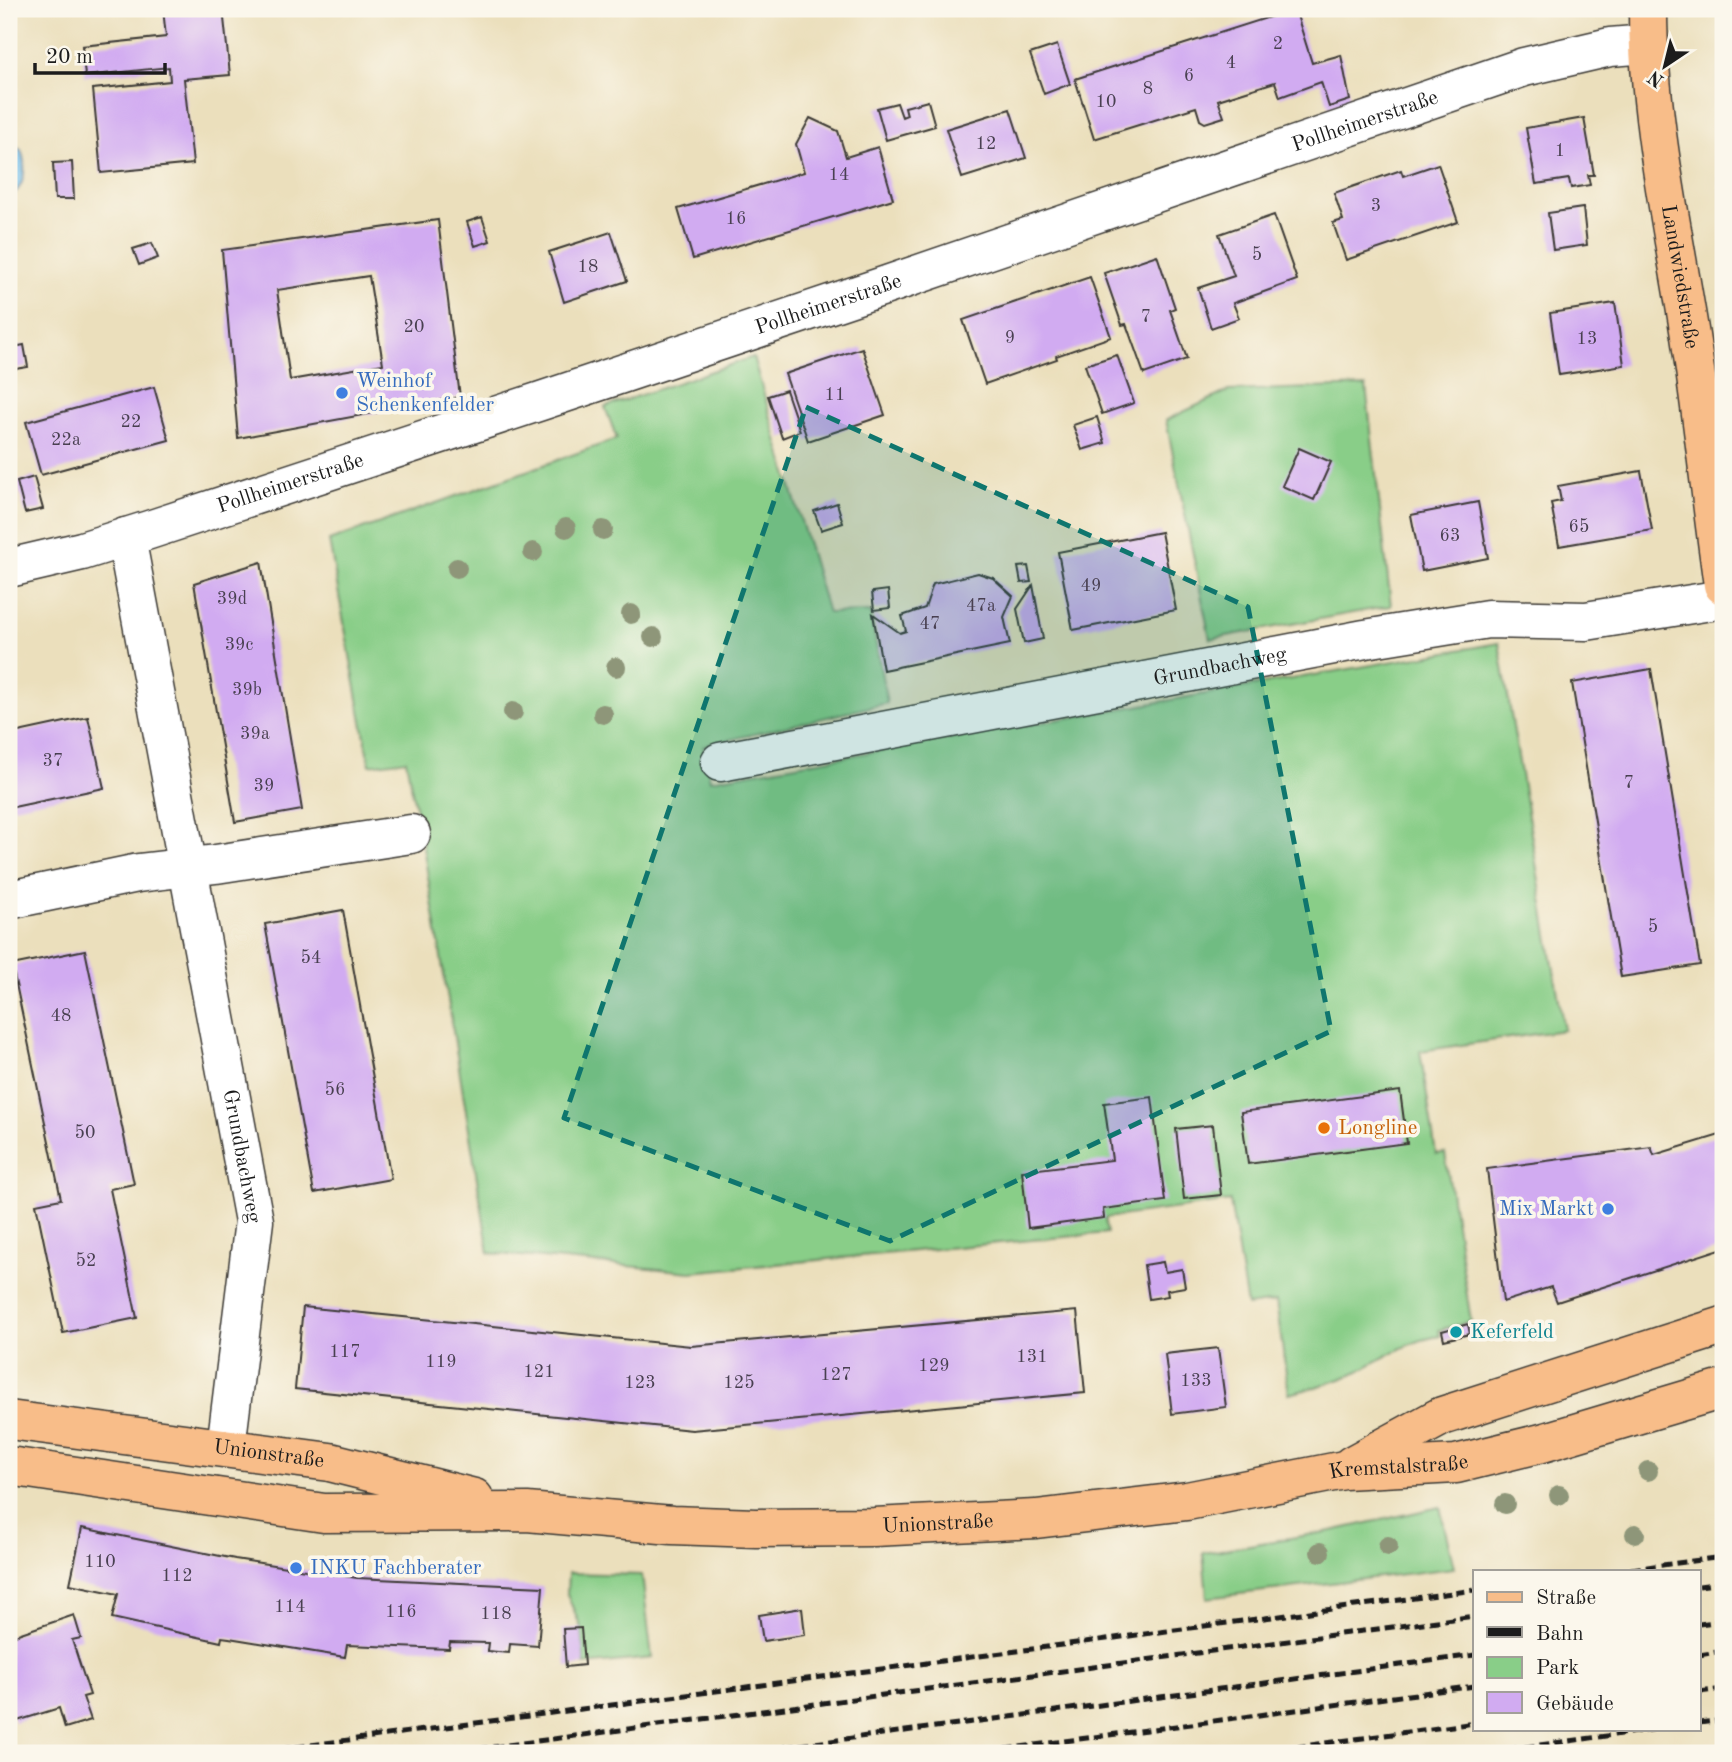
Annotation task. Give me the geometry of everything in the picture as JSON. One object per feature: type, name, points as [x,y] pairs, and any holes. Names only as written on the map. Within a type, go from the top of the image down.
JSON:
[{"type":"main road","name":"Landwiedstraße","points":[[1648,26],[1662,169],[1699,391],[1723,585]]},
{"type":"main road","name":"Kremstalstraße","points":[[1344,1470],[1442,1416],[1723,1326]]},
{"type":"main road","name":"Kremstalstraße","points":[[1344,1470],[1456,1464],[1542,1443],[1723,1389]]},
{"type":"main road","name":"Unionstraße","points":[[9,1420],[330,1462],[527,1512]]},
{"type":"main road","name":"Unionstraße","points":[[9,1466],[324,1513],[527,1512],[672,1525],[756,1528],[874,1527],[1023,1520],[1187,1501],[1344,1470]]},
{"type":"street","name":"Pollheimerstraße","points":[[9,569],[126,537],[881,287],[1524,67],[1610,47],[1648,26]]},
{"type":"street","name":"Grundbachweg","points":[[126,537],[254,1221],[226,1447]]},
{"type":"street","name":"Grundbachweg","points":[[720,762],[1366,639],[1488,619],[1586,621],[1723,585]]},
{"type":"street","points":[[9,900],[138,873],[188,868],[411,834]]},
{"type":"highlighted area","points":[[806,407],[1248,607],[1331,1031],[890,1241],[564,1118]]},
{"type":"green space","points":[[753,357],[828,613],[870,612],[887,703],[703,746],[710,780],[1499,643],[1564,1030],[1420,1051],[1436,1154],[1445,1153],[1471,1321],[1439,1330],[1440,1336],[1415,1342],[1348,1376],[1289,1394],[1276,1302],[1247,1306],[1230,1201],[1105,1218],[1107,1233],[691,1272],[489,1253],[424,852],[406,760],[370,765],[329,541],[617,439],[605,407]]},
{"type":"green space","points":[[1366,386],[1391,606],[1210,639],[1166,420],[1228,391]]},
{"type":"green space","points":[[1440,1507],[1454,1568],[1207,1598],[1203,1553],[1331,1531]]},
{"type":"green space","points":[[568,1573],[642,1575],[652,1658],[584,1665],[581,1628],[567,1594]]},
{"type":"water","points":[[9,143],[21,150],[24,176],[19,188],[9,197]]},
{"type":"building","points":[[163,9],[223,9],[230,75],[184,79],[193,164],[101,173],[93,89],[170,81],[169,67],[85,76],[82,46],[166,37]]},
{"type":"building","points":[[1295,9],[1312,63],[1341,55],[1350,100],[1329,107],[1321,82],[1280,97],[1275,82],[1218,100],[1224,117],[1205,123],[1200,120],[1196,107],[1094,139],[1075,79]]},
{"type":"building","points":[[1057,45],[1070,84],[1044,94],[1030,54]]},
{"type":"building","points":[[928,101],[935,126],[886,140],[877,108],[897,103],[902,117],[907,115],[905,107]]},
{"type":"building","points":[[1010,109],[1026,158],[962,178],[946,129]]},
{"type":"building","points":[[810,118],[838,131],[846,157],[878,147],[893,199],[693,259],[678,209],[804,172],[796,144]]},
{"type":"building","points":[[1584,118],[1594,175],[1588,175],[1590,185],[1571,188],[1569,179],[1536,184],[1526,128]]},
{"type":"building","points":[[72,162],[74,199],[55,199],[53,163]]},
{"type":"building","points":[[1438,164],[1458,222],[1346,260],[1333,223],[1343,220],[1334,193],[1401,170],[1403,176]]},
{"type":"building","points":[[1583,208],[1587,245],[1553,250],[1548,213]]},
{"type":"building","points":[[1274,215],[1297,280],[1233,303],[1239,318],[1211,328],[1198,288],[1234,276],[1219,234]]},
{"type":"building","points":[[482,217],[490,241],[475,246],[467,222]]},
{"type":"building","points":[[438,220],[460,397],[238,438],[222,250]],"holes":[[[369,276],[383,364],[290,380],[277,290]]]},
{"type":"building","points":[[611,232],[627,281],[564,302],[549,252]]},
{"type":"building","points":[[152,243],[158,258],[139,265],[133,249]]},
{"type":"building","points":[[1157,255],[1175,308],[1170,310],[1187,359],[1144,374],[1126,324],[1122,325],[1104,273]]},
{"type":"building","points":[[1090,277],[1111,337],[985,384],[963,320]]},
{"type":"building","points":[[1615,303],[1624,365],[1559,375],[1550,313]]},
{"type":"building","points":[[24,345],[28,367],[9,370],[9,348]]},
{"type":"building","points":[[862,348],[885,415],[808,441],[785,374]]},
{"type":"building","points":[[1117,355],[1134,403],[1102,414],[1085,365]]},
{"type":"building","points":[[154,387],[169,440],[41,475],[26,422]]},
{"type":"building","points":[[786,390],[800,431],[782,438],[768,396]]},
{"type":"building","points":[[1097,417],[1105,443],[1082,450],[1073,425]]},
{"type":"building","points":[[1299,448],[1331,462],[1314,500],[1282,486]]},
{"type":"building","points":[[1641,471],[1652,530],[1559,546],[1551,503],[1561,501],[1558,486]]},
{"type":"building","points":[[34,477],[43,509],[25,513],[17,482]]},
{"type":"building","points":[[1478,502],[1488,558],[1422,571],[1411,515]]},
{"type":"building","points":[[837,503],[843,523],[821,530],[814,511]]},
{"type":"building","points":[[1161,532],[1176,610],[1073,630],[1058,552]]},
{"type":"building","points":[[261,562],[302,810],[235,822],[194,583]]},
{"type":"building","points":[[1028,566],[1031,582],[1021,583],[1018,567]]},
{"type":"building","points":[[978,573],[993,578],[1013,596],[1004,617],[1010,644],[883,670],[873,614],[900,633],[906,631],[902,616],[925,608],[933,584]]},
{"type":"building","points":[[1033,585],[1043,639],[1024,643],[1017,609]]},
{"type":"building","points":[[888,590],[890,608],[874,610],[872,592]]},
{"type":"building","points":[[1651,669],[1700,965],[1621,977],[1572,683]]},
{"type":"building","points":[[88,717],[104,788],[9,808],[9,734]]},
{"type":"building","points":[[343,910],[391,1179],[314,1193],[265,924]]},
{"type":"building","points":[[85,950],[134,1184],[110,1189],[137,1318],[63,1333],[36,1204],[61,1199],[12,965]]},
{"type":"building","name":"Longline","points":[[1400,1091],[1407,1143],[1248,1164],[1241,1112]]},
{"type":"building","points":[[1152,1097],[1165,1201],[1103,1209],[1104,1218],[1028,1228],[1022,1171],[1112,1160],[1104,1103]]},
{"type":"building","points":[[1213,1125],[1221,1195],[1184,1199],[1176,1129]]},
{"type":"building","name":"Mix Markt","points":[[1723,1134],[1723,1251],[1720,1249],[1557,1302],[1551,1287],[1503,1302],[1487,1169],[1651,1147],[1654,1155]]},
{"type":"building","points":[[1163,1262],[1165,1272],[1182,1269],[1185,1287],[1167,1290],[1168,1296],[1149,1299],[1144,1265]]},
{"type":"building","points":[[303,1307],[691,1346],[1077,1311],[1085,1393],[692,1430],[295,1389]]},
{"type":"building","name":"Keferfeld","points":[[1468,1324],[1470,1334],[1444,1340],[1442,1331]]},
{"type":"building","points":[[1218,1348],[1226,1407],[1172,1414],[1165,1354]]},
{"type":"building","points":[[82,1528],[235,1559],[357,1578],[543,1587],[538,1646],[510,1644],[509,1653],[487,1651],[488,1643],[450,1642],[449,1649],[347,1645],[345,1657],[222,1637],[221,1642],[112,1618],[118,1594],[70,1584]]},
{"type":"building","points":[[802,1608],[805,1635],[763,1641],[759,1615]]},
{"type":"building","points":[[74,1615],[81,1638],[72,1640],[90,1695],[83,1697],[91,1720],[65,1728],[59,1708],[14,1722],[9,1705],[9,1637]]},
{"type":"building","points":[[581,1628],[584,1665],[566,1667],[563,1629]]},
{"type":"railway","points":[[1624,1570],[1723,1557]]},
{"type":"railway","points":[[1700,1586],[1723,1583]]},
{"type":"railway","points":[[251,1753],[1473,1590]]},
{"type":"railway","points":[[448,1753],[1473,1616]]},
{"type":"railway","points":[[1700,1624],[1723,1621]]},
{"type":"railway","points":[[1700,1655],[1723,1651]]},
{"type":"railway","points":[[740,1753],[1473,1655]]},
{"type":"railway","points":[[975,1753],[1473,1686]]},
{"type":"railway","points":[[1700,1692],[1723,1689]]},
{"type":"railway","points":[[1700,1723],[1723,1720]]},
{"type":"railway","points":[[1251,1753],[1473,1723]]},
{"type":"railway","points":[[1480,1753],[1651,1730]]},
{"type":"place","name":"Weinhof Schenkenfelder","points":[[342,393]]},
{"type":"place","name":"Longline","points":[[1324,1128]]},
{"type":"place","name":"Mix Markt","points":[[1608,1209]]},
{"type":"place","name":"Keferfeld","points":[[1456,1332]]},
{"type":"place","name":"INKU Fachberater","points":[[296,1568]]}]
